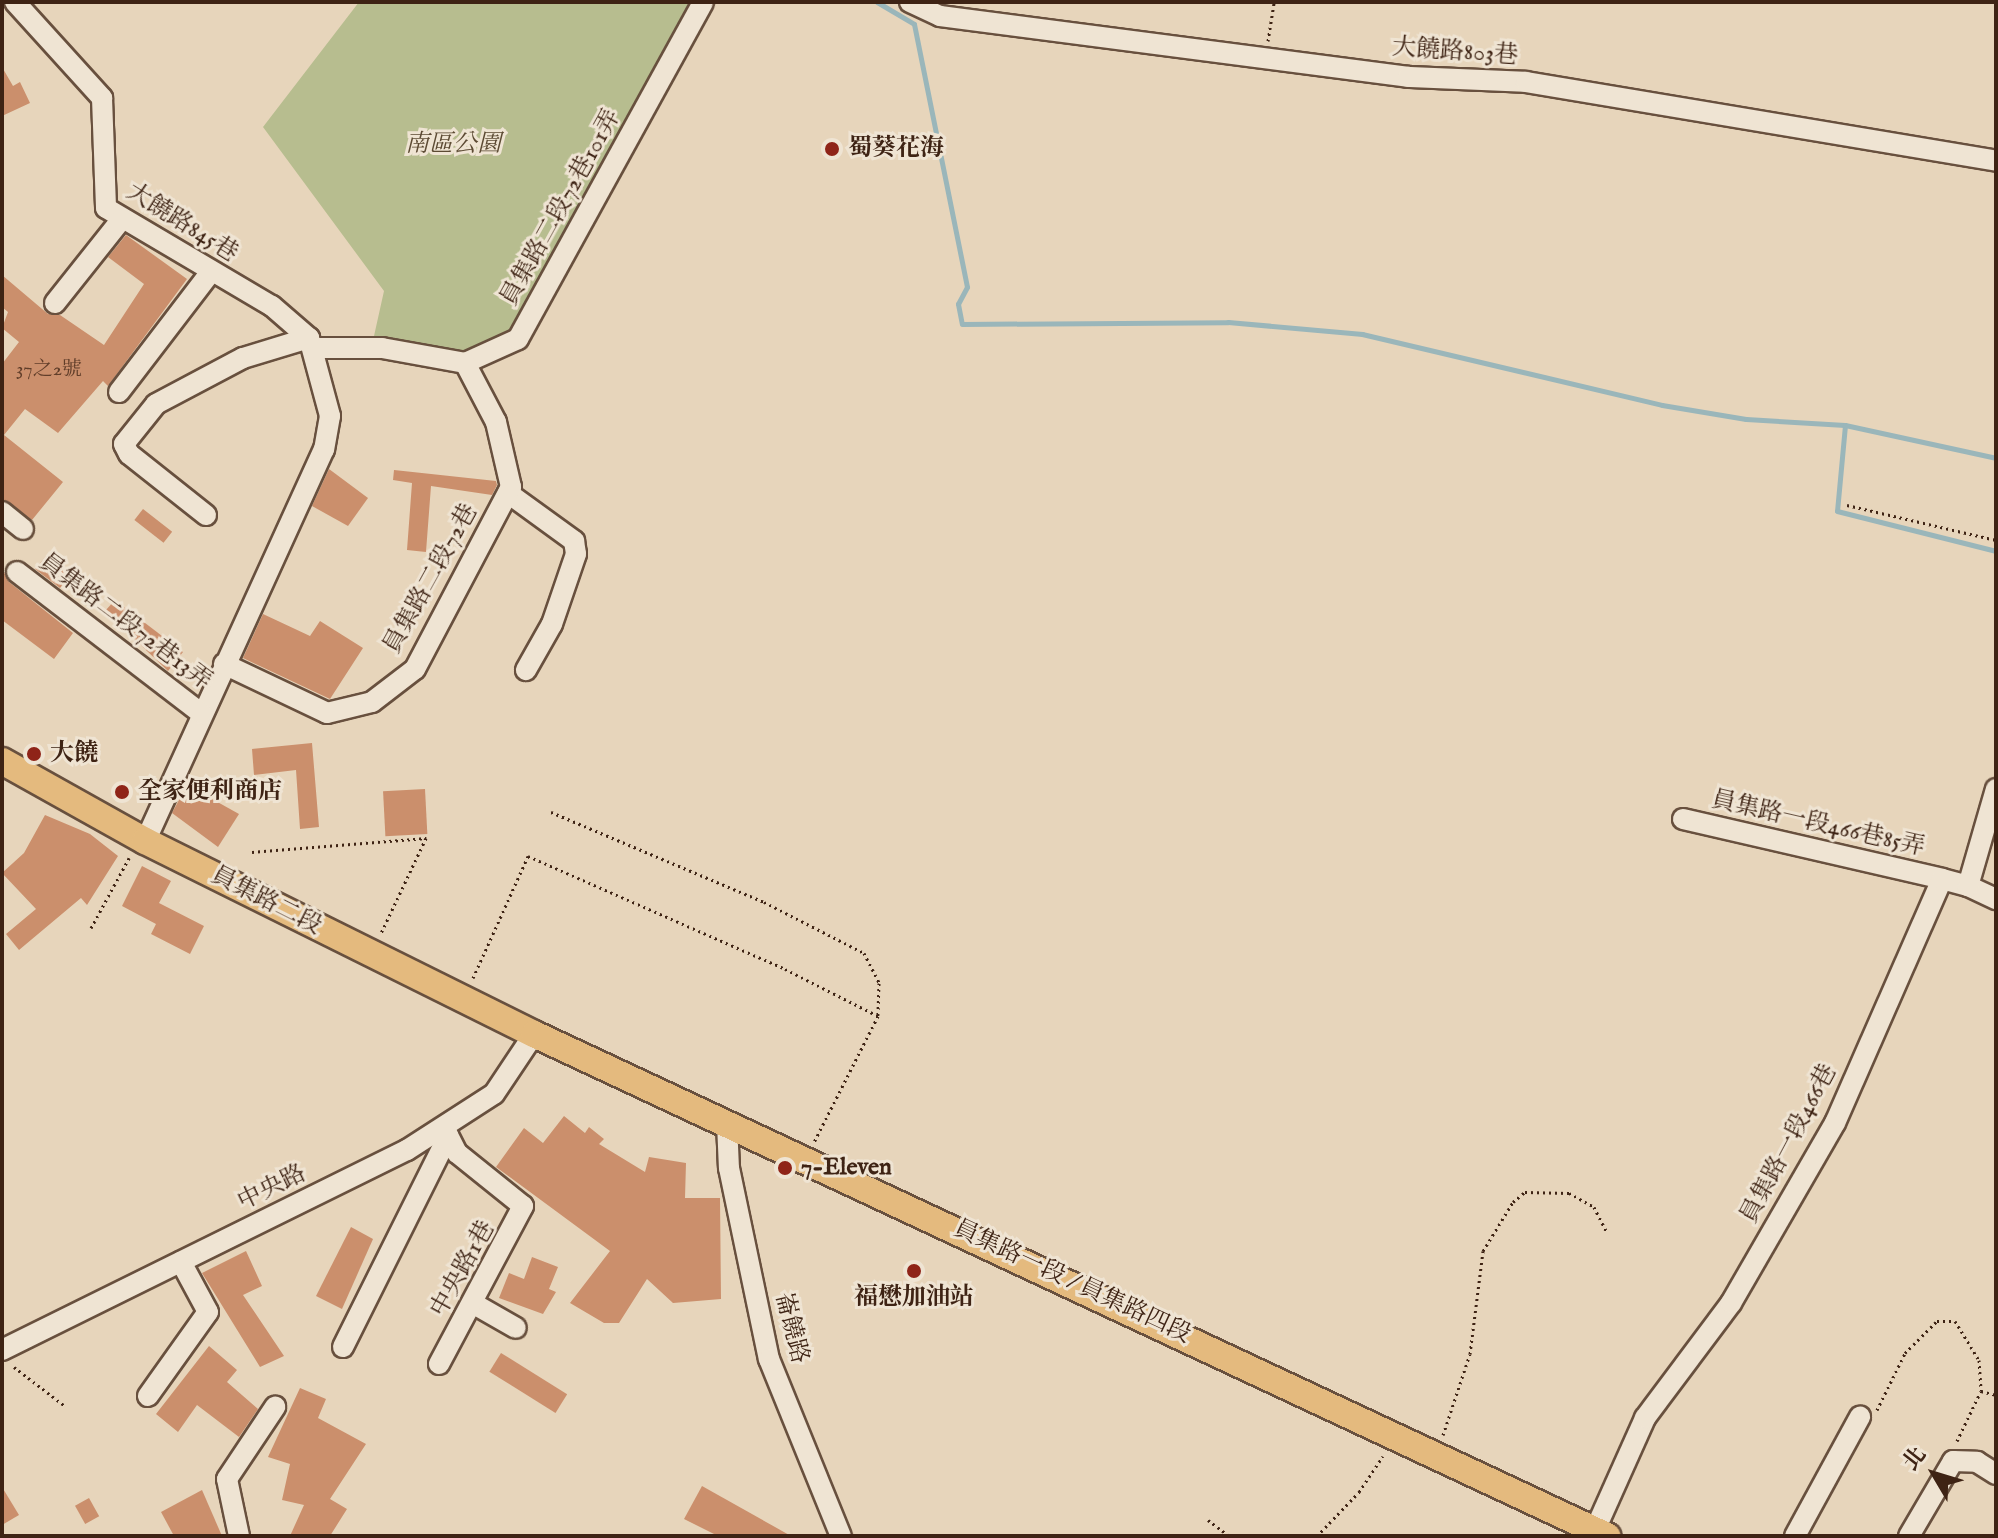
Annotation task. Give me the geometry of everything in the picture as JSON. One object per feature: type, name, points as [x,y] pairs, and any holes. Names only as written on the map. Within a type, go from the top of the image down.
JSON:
[{"type":"main road","name":"員集路二段","points":[[2,761],[145,841],[534,1034]]},
{"type":"main road","name":"員集路一段 / 員集路四段","points":[[534,1034],[1397,1433],[1601,1533]]},
{"type":"street","points":[[2,6],[13,2]]},
{"type":"street","name":"大饒路845巷","points":[[13,2],[102,98],[106,208],[210,273],[272,306],[312,343]]},
{"type":"street","name":"員集路二段72巷101弄","points":[[465,363],[518,339],[703,2]]},
{"type":"street","name":"大饒路803巷","points":[[910,2],[940,16],[1266,56],[1408,77],[1526,82],[1996,161]]},
{"type":"street","points":[[55,303],[121,220]]},
{"type":"street","points":[[119,392],[210,273]]},
{"type":"street","points":[[145,841],[324,449],[330,416],[312,343]]},
{"type":"street","points":[[206,515],[124,444],[156,404],[243,358],[312,343],[382,348],[465,363]]},
{"type":"street","name":"員集路二段72巷","points":[[224,664],[327,713],[372,702],[415,669],[508,493],[507,457],[465,363]]},
{"type":"street","points":[[508,493],[574,541],[576,554],[552,624],[526,670]]},
{"type":"street","points":[[2,512],[23,529]]},
{"type":"street","name":"員集路二段72巷13弄","points":[[17,572],[202,714]]},
{"type":"street","points":[[1968,886],[1996,789]]},
{"type":"street","name":"員集路一段466巷85弄","points":[[1683,819],[1942,879]]},
{"type":"street","points":[[1942,879],[1968,886],[1996,899]]},
{"type":"street","name":"員集路一段466巷","points":[[1601,1533],[1645,1418],[1731,1303],[1835,1123],[1942,879]]},
{"type":"street","name":"中央路","points":[[2,1350],[446,1131],[494,1094],[534,1034]]},
{"type":"street","name":"崙饒路","points":[[727,1123],[729,1168],[769,1359],[841,1536]]},
{"type":"street","points":[[343,1347],[446,1131]]},
{"type":"street","name":"中央路1巷","points":[[439,1364],[474,1304],[523,1206],[457,1153],[446,1131]]},
{"type":"street","points":[[148,1396],[208,1312],[181,1262]]},
{"type":"street","points":[[474,1304],[516,1328]]},
{"type":"street","points":[[239,1536],[227,1479],[275,1407]]},
{"type":"street","points":[[1795,1536],[1860,1417]]},
{"type":"street","points":[[1909,1536],[1953,1461],[1977,1462],[1996,1474]]},
{"type":"path","points":[[1266,56],[1274,2]]},
{"type":"path","points":[[1847,505],[1996,540]]},
{"type":"path","points":[[551,812],[764,902],[864,953],[876,969],[878,1016],[806,1158]]},
{"type":"path","points":[[252,852],[426,838],[371,954]]},
{"type":"path","points":[[91,928],[145,841]]},
{"type":"path","points":[[463,999],[528,856],[628,897],[878,1016]]},
{"type":"path","points":[[1436,1452],[1470,1354],[1483,1251],[1513,1202],[1525,1192],[1569,1193],[1594,1207],[1607,1232]]},
{"type":"path","points":[[1860,1417],[1871,1422],[1905,1353],[1937,1321],[1955,1321],[1979,1360],[1981,1391],[1961,1427],[1953,1461]]},
{"type":"path","points":[[2,1357],[65,1406]]},
{"type":"path","points":[[1981,1391],[1996,1395]]},
{"type":"path","points":[[1317,1536],[1359,1492],[1397,1433]]},
{"type":"path","points":[[1208,1520],[1229,1536]]},
{"type":"green space","name":"南區公園","points":[[359,2],[696,2],[512,336],[458,353],[372,345],[384,291],[263,127]]},
{"type":"building","points":[[2,67],[13,86],[20,82],[30,103],[2,116]]},
{"type":"building","points":[[126,235],[187,279],[108,386],[103,381],[58,433],[25,409],[4,435],[63,482],[32,520],[2,499],[2,364],[19,342],[2,328],[8,312],[2,307],[2,275],[48,314],[60,315],[104,345],[144,284],[108,257]]},
{"type":"building","points":[[329,469],[368,498],[348,526],[312,506]]},
{"type":"building","points":[[394,470],[496,481],[497,485],[492,495],[431,486],[426,552],[407,550],[412,483],[393,480]]},
{"type":"building","points":[[143,509],[172,532],[164,543],[134,520]]},
{"type":"building","points":[[46,556],[70,577],[60,588],[35,569]]},
{"type":"building","points":[[2,568],[9,582],[73,633],[54,659],[2,620]]},
{"type":"building","points":[[115,600],[183,652],[168,671],[105,611]]},
{"type":"building","points":[[263,614],[310,636],[320,621],[363,648],[330,699],[243,658]]},
{"type":"building","points":[[312,743],[319,827],[300,829],[296,770],[254,775],[252,749]]},
{"type":"building","points":[[187,785],[239,814],[218,847],[172,813]]},
{"type":"building","points":[[425,789],[427,834],[385,836],[383,791]]},
{"type":"building","points":[[45,815],[90,834],[118,856],[87,905],[81,898],[19,950],[6,934],[36,909],[2,873],[24,853]]},
{"type":"building","points":[[142,866],[171,881],[159,903],[204,926],[190,954],[151,934],[156,924],[122,906]]},
{"type":"building","points":[[564,1116],[585,1133],[589,1127],[604,1139],[599,1144],[645,1172],[649,1157],[686,1163],[685,1198],[720,1198],[721,1299],[673,1303],[647,1279],[619,1323],[604,1323],[570,1303],[610,1251],[496,1167],[524,1128],[543,1143]]},
{"type":"building","points":[[351,1227],[373,1239],[342,1309],[316,1296]]},
{"type":"building","points":[[246,1251],[262,1286],[243,1295],[284,1356],[260,1367],[202,1273]]},
{"type":"building","points":[[532,1257],[558,1267],[549,1289],[556,1292],[543,1314],[499,1298],[509,1273],[524,1279]]},
{"type":"building","points":[[209,1346],[237,1370],[227,1382],[258,1409],[239,1437],[197,1405],[178,1432],[156,1414]]},
{"type":"building","points":[[501,1353],[567,1394],[555,1413],[489,1372]]},
{"type":"building","points":[[300,1388],[326,1399],[318,1418],[366,1444],[330,1499],[347,1509],[330,1536],[290,1536],[304,1505],[282,1500],[290,1464],[268,1457]]},
{"type":"building","points":[[702,1486],[791,1536],[718,1536],[684,1519]]},
{"type":"building","points":[[2,1487],[19,1515],[2,1525]]},
{"type":"building","points":[[202,1490],[222,1536],[174,1536],[161,1512]]},
{"type":"building","points":[[89,1498],[99,1516],[85,1524],[75,1506]]},
{"type":"waterway","points":[[877,2],[914,24],[967,287],[958,304],[962,324],[1228,322],[1362,334],[1662,405],[1746,419],[1845,425],[1837,511],[1996,551]]},
{"type":"waterway","points":[[1845,425],[1996,458]]},
{"type":"place","name":"蜀葵花海","points":[[832,149]]},
{"type":"place","name":"大饒","points":[[34,754]]},
{"type":"place","name":"全家便利商店","points":[[122,792]]},
{"type":"place","name":"7-Eleven","points":[[785,1168]]},
{"type":"place","name":"福懋加油站","points":[[914,1271]]}]
